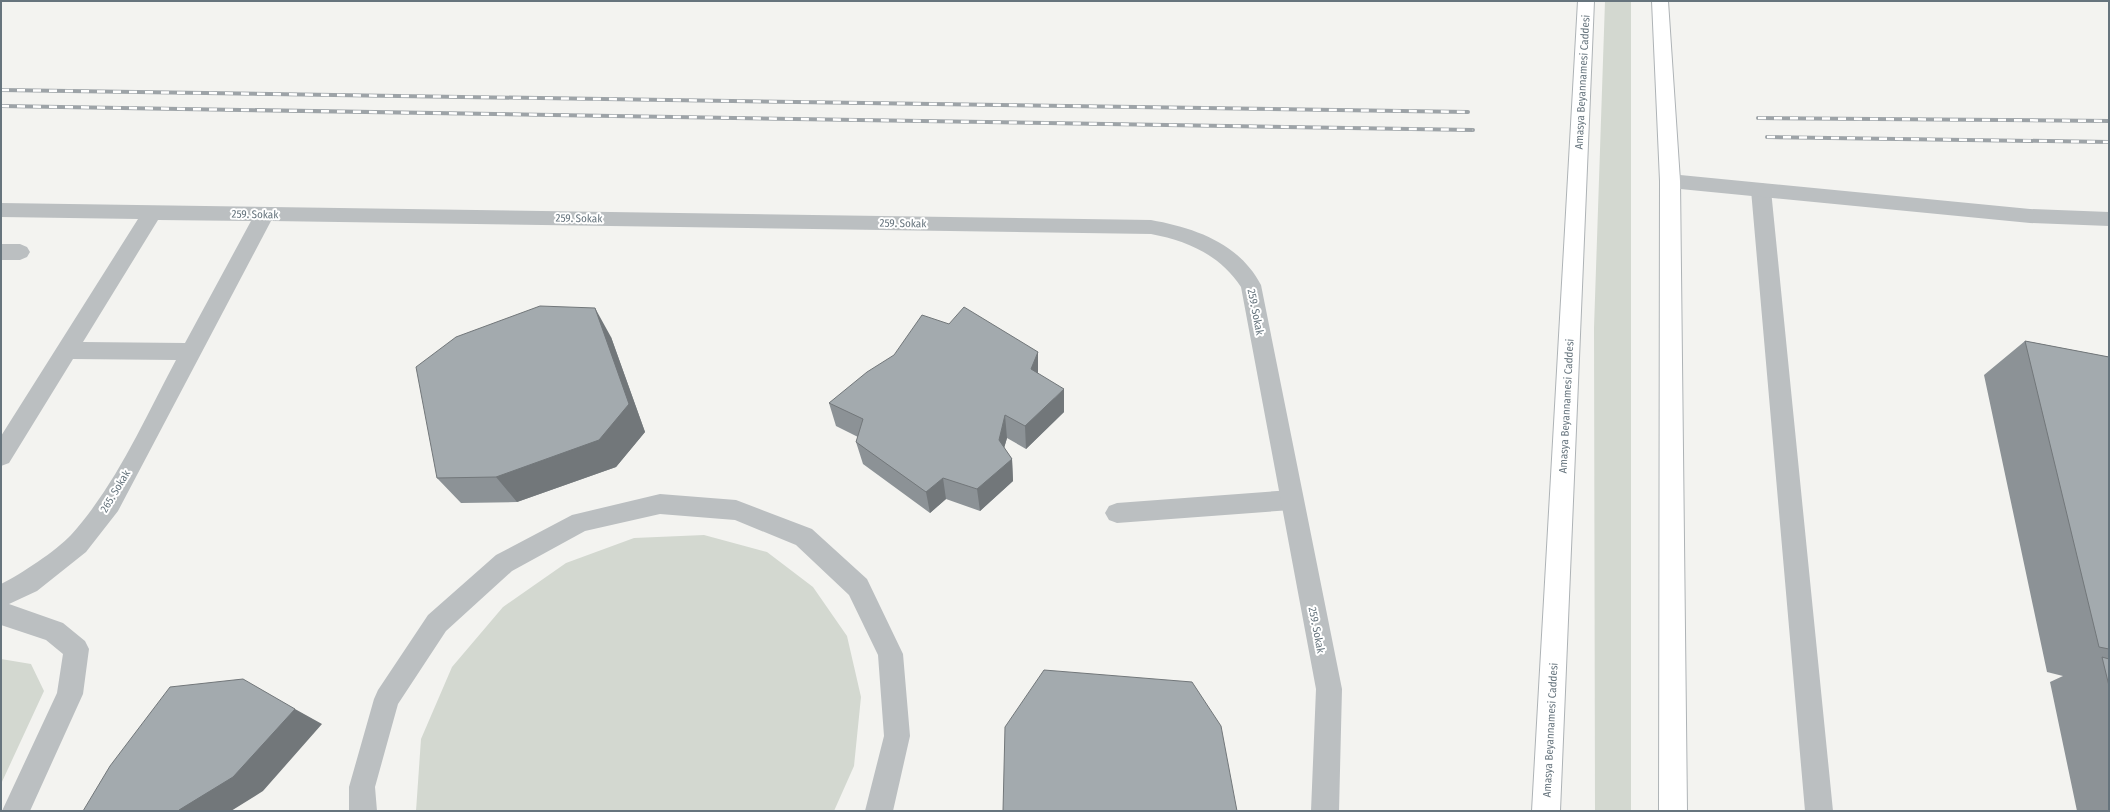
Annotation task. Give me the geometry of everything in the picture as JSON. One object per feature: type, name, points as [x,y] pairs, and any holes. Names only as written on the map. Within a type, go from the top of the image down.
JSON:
[{"type":"main road","name":"Amasya Beyannamesi Caddesi","points":[[1546,811],[1586,1]]},
{"type":"main road","points":[[1660,1],[1670,181],[1673,811]]},
{"type":"street","points":[[1670,181],[2030,216],[2109,219]]},
{"type":"street","points":[[1761,190],[1819,811]]},
{"type":"street","name":"259. Sokak","points":[[1,210],[1152,226],[1184,233],[1213,247],[1235,263],[1251,285],[1291,500],[1329,689],[1326,811]]},
{"type":"street","points":[[1,456],[153,212]]},
{"type":"street","name":"265. Sokak","points":[[1,596],[28,582],[78,544],[110,504],[265,214]]},
{"type":"street","points":[[67,350],[191,352]]},
{"type":"street","points":[[1117,512],[1291,500]]},
{"type":"street","points":[[363,811],[362,787],[387,699],[437,623],[504,563],[580,522],[660,504],[736,510],[804,537],[858,587],[890,654],[897,736],[879,811]]},
{"type":"street","points":[[1,613],[54,631],[76,649],[70,694],[16,811]]},
{"type":"shaded area","points":[[1605,1],[1631,1],[1631,811],[1595,811],[1594,328]]},
{"type":"shaded area","points":[[704,535],[767,552],[813,587],[847,636],[861,697],[854,766],[834,811],[416,811],[421,739],[452,667],[503,607],[566,563],[634,538]]},
{"type":"shaded area","points":[[1,659],[31,664],[44,691],[1,784]]},
{"type":"building","points":[[540,306],[595,308],[629,404],[599,440],[496,477],[437,478],[416,367],[456,337]]},
{"type":"building","points":[[964,307],[1038,352],[1031,369],[1064,389],[1025,426],[1005,415],[999,440],[1012,459],[977,489],[943,478],[926,492],[856,442],[863,419],[829,403],[867,372],[894,355],[922,315],[949,324]]},
{"type":"building","points":[[2025,341],[2109,357],[2109,649],[2099,647]]},
{"type":"building","points":[[2102,657],[2109,659],[2109,686]]},
{"type":"building","points":[[1044,670],[1192,682],[1221,726],[1237,811],[1003,811],[1005,727]]},
{"type":"building","points":[[243,679],[295,709],[233,777],[179,811],[83,811],[110,766],[170,687]]},
{"type":"railway","points":[[1,90],[1468,112]]},
{"type":"railway","points":[[1,106],[1473,130]]},
{"type":"railway","points":[[1758,118],[2109,121]]},
{"type":"railway","points":[[1767,137],[2109,142]]}]
